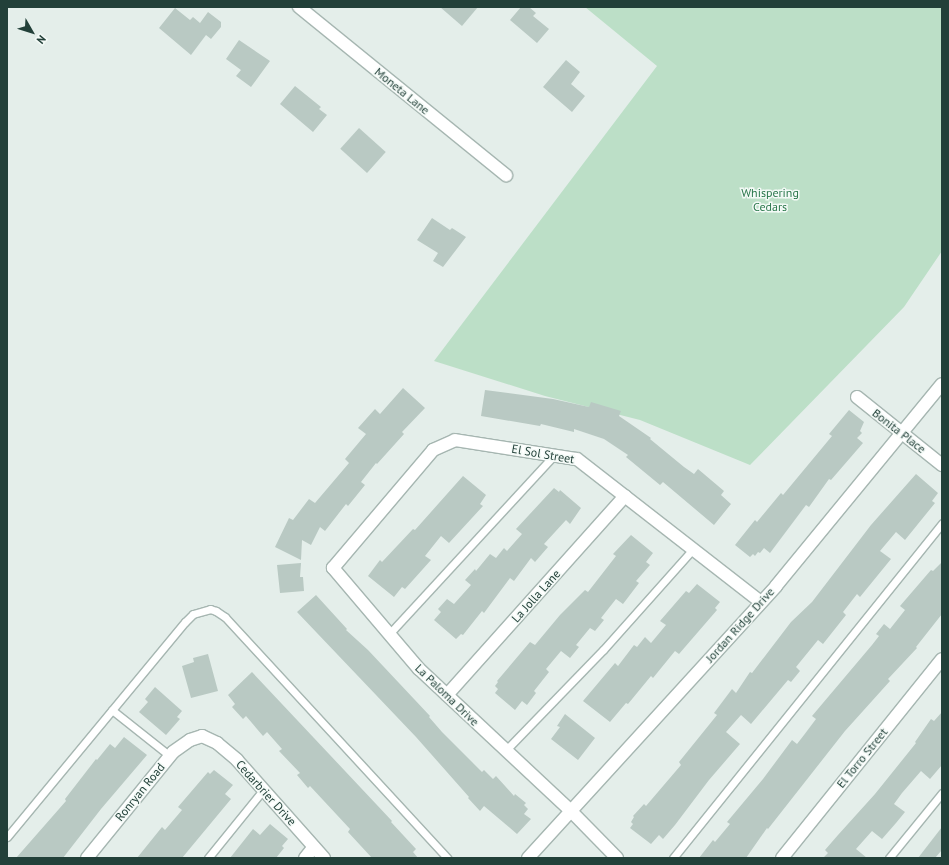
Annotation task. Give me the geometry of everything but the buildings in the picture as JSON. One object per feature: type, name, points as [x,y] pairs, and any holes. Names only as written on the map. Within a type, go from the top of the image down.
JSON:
[{"type":"street","name":"Moneta Lane","points":[[299,7],[506,175]]},
{"type":"street","name":"Jordan Ridge Drive","points":[[528,858],[761,602],[903,433],[942,384]]},
{"type":"street","name":"Bonita Place","points":[[857,397],[942,465]]},
{"type":"street","name":"El Sol Street","points":[[333,568],[433,450],[455,440],[577,458],[761,602]]},
{"type":"street","name":"La Jolla Lane","points":[[447,695],[625,496]]},
{"type":"street","name":"La Paloma Drive","points":[[333,568],[419,669],[571,811],[617,858]]},
{"type":"street","name":"El Torro Street","points":[[782,858],[942,659]]},
{"type":"street","name":"Ronryan Road","points":[[87,858],[170,756],[185,742],[202,736]]},
{"type":"street","name":"Cedarbrier Drive","points":[[202,736],[217,743],[226,750],[324,858]]},
{"type":"street","points":[[305,858],[314,847]]},
{"type":"lane","points":[[389,634],[554,455]]},
{"type":"lane","points":[[673,858],[942,523]]},
{"type":"lane","points":[[506,750],[603,650],[693,549]]},
{"type":"lane","points":[[7,837],[184,622],[201,611],[210,609],[225,617],[447,858]]},
{"type":"lane","points":[[112,710],[170,756]]},
{"type":"lane","points":[[208,858],[263,790]]},
{"type":"lane","points":[[889,858],[942,793]]},
{"type":"green space","name":"Whispering Cedars","points":[[585,7],[942,7],[942,251],[904,307],[750,465],[640,420],[545,396],[434,361],[657,66]]}]
